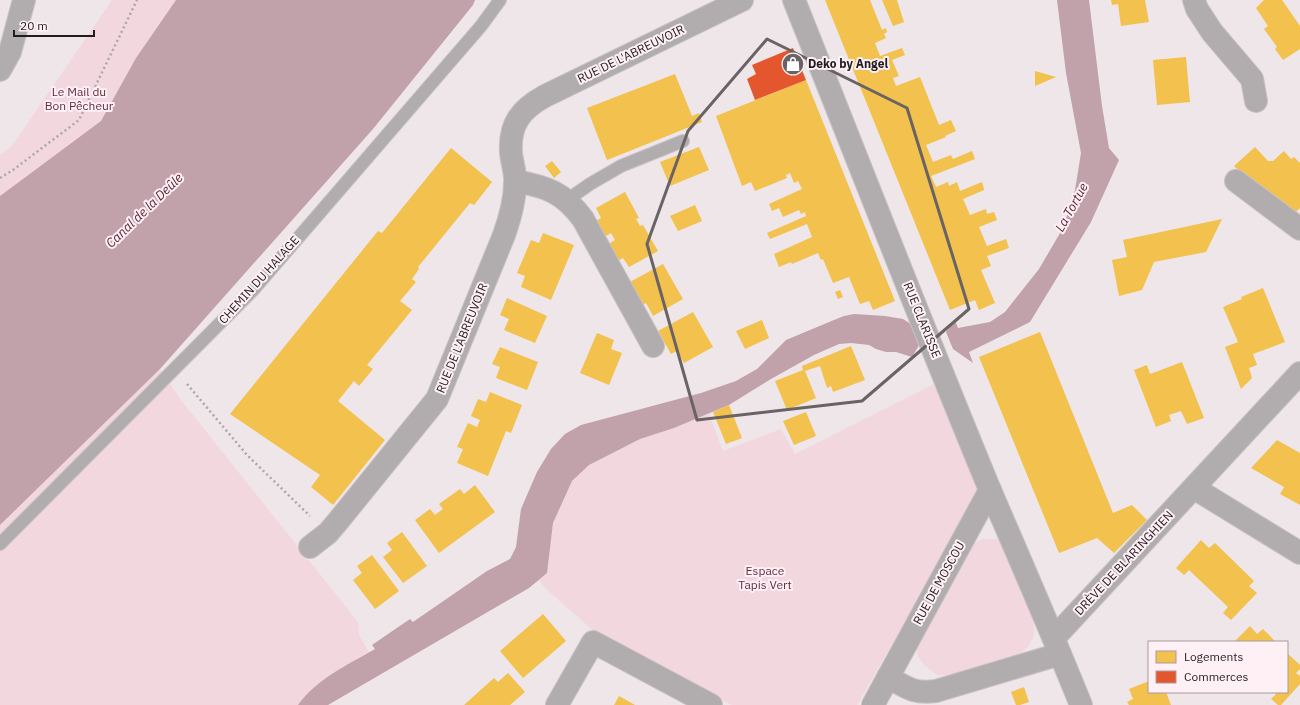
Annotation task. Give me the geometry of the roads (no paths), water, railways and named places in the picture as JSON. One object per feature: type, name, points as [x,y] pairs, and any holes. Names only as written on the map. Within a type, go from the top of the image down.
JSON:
[{"type":"street","points":[[0,70],[10,52],[24,0]]},
{"type":"street","name":"RUE DE L'ABREUVOIR","points":[[310,547],[328,533],[437,399],[504,234],[515,196],[516,181],[511,153],[512,137],[515,124],[522,112],[532,103],[742,0]]},
{"type":"street","name":"RUE CLARISSE","points":[[794,0],[990,490],[1081,705]]},
{"type":"street","points":[[1194,0],[1197,9],[1212,32],[1252,78],[1256,101]]},
{"type":"street","points":[[516,181],[544,188],[557,193],[567,200],[582,219],[653,346]]},
{"type":"street","points":[[1236,181],[1300,229]]},
{"type":"street","name":"DRÈVE DE BLARINGHIEN","points":[[1057,646],[1194,488],[1300,373]]},
{"type":"street","points":[[1194,488],[1300,553]]},
{"type":"street","name":"RUE DE MOSCOU","points":[[873,705],[990,490]]},
{"type":"street","points":[[557,705],[592,642],[711,705]]},
{"type":"street","points":[[888,677],[916,692],[931,692],[1057,646]]},
{"type":"lane","name":"CHEMIN DU HALAGE","points":[[0,544],[259,283],[481,26],[500,0]]},
{"type":"lane","points":[[567,200],[590,184],[621,166],[683,141]]},
{"type":"water","name":"Canal de la Deûle","points":[[176,0],[475,0],[473,5],[373,129],[160,369],[0,525],[0,196],[101,121],[136,58]]},
{"type":"water","name":"La Tortue","points":[[1057,0],[1089,0],[1102,106],[1109,148],[1119,160],[1091,222],[1030,322],[969,352],[973,363],[953,349],[946,332],[955,320],[958,328],[990,322],[1005,312],[1039,269],[1063,228],[1075,190],[1081,153],[1066,73]]},
{"type":"water","points":[[854,314],[903,319],[917,328],[921,342],[912,357],[896,352],[886,352],[869,345],[851,343],[839,344],[814,355],[729,405],[674,428],[640,439],[589,465],[572,481],[553,523],[547,573],[529,588],[328,705],[298,705],[323,680],[375,649],[372,645],[410,619],[413,622],[487,571],[510,559],[516,547],[521,509],[537,472],[551,449],[565,434],[581,425],[701,393],[736,381],[757,369],[786,340],[844,316]]},
{"type":"place","name":"Deko by Angel","points":[[793,64]]},
{"type":"park label","name":"Le Mail du Bon Pêcheur","points":[[79,99]]},
{"type":"park label","name":"Espace Tapis Vert","points":[[765,578]]}]
